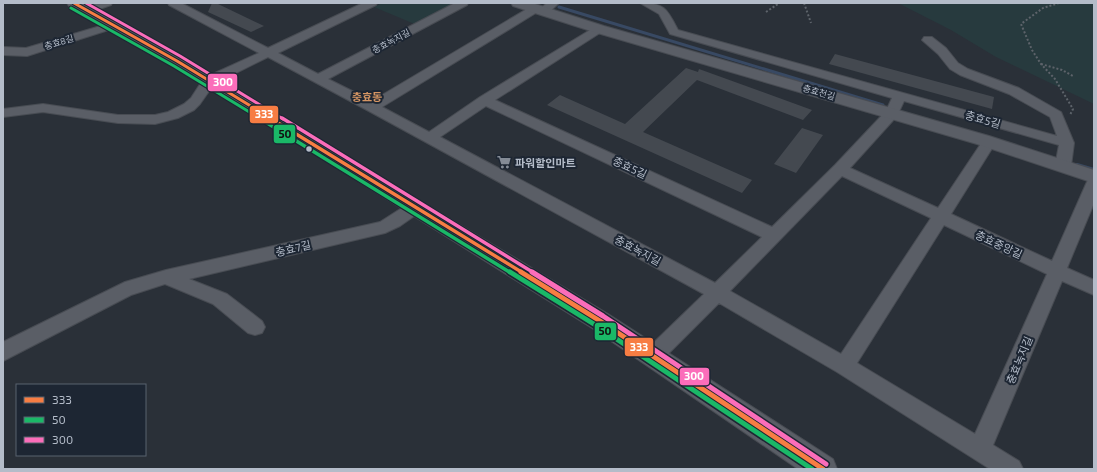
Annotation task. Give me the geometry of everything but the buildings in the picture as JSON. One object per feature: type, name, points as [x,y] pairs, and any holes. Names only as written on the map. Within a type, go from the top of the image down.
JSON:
[{"type":"street","points":[[74,3],[209,81],[600,321],[823,469]]},
{"type":"street","points":[[88,10],[106,3]]},
{"type":"street","name":"충효녹지길","points":[[173,3],[372,107],[718,293],[844,366],[1011,469]]},
{"type":"street","points":[[3,113],[42,108],[140,121],[172,117],[190,107],[199,98],[203,86],[209,81],[372,3]]},
{"type":"street","name":"충효녹지길","points":[[318,79],[463,3]]},
{"type":"street","name":"충효천길","points":[[518,3],[545,7],[599,29],[989,142],[1094,177]]},
{"type":"street","name":"충효5길","points":[[645,3],[663,12],[674,32],[1067,143]]},
{"type":"street","points":[[372,107],[545,7]]},
{"type":"street","name":"충효8길","points":[[3,51],[27,52],[114,25]]},
{"type":"street","points":[[429,138],[485,100],[599,29]]},
{"type":"street","points":[[928,40],[942,50],[954,66],[964,72],[1014,91],[1056,115],[1067,143],[1063,166]]},
{"type":"street","points":[[653,356],[718,293],[840,169],[892,113],[900,95]]},
{"type":"street","name":"충효5길","points":[[485,100],[774,235]]},
{"type":"street","points":[[844,366],[989,142]]},
{"type":"street","name":"충효중앙길","points":[[840,169],[1094,288]]},
{"type":"street","points":[[1058,271],[1094,184]]},
{"type":"street","name":"충효7길","points":[[3,352],[125,289],[166,277],[385,227],[414,208]]},
{"type":"street","name":"충효녹지길","points":[[980,450],[1058,271]]},
{"type":"street","points":[[166,277],[220,298],[255,327]]},
{"type":"path","points":[[766,12],[777,6],[778,4],[775,3]]},
{"type":"path","points":[[804,3],[811,22]]},
{"type":"path","points":[[1056,115],[1070,115],[1073,109],[1055,79],[1041,64],[1032,50],[1021,24],[1040,9],[1051,4],[1058,3]]},
{"type":"path","points":[[1041,64],[1062,70],[1073,76]]},
{"type":"green space","points":[[382,3],[459,3],[417,25],[374,7]]},
{"type":"green space","points":[[898,3],[1094,3],[1094,104],[996,57],[951,30]]},
{"type":"waterway","points":[[559,7],[883,105]]},
{"type":"waterway","points":[[1077,165],[1094,170]]},
{"type":"transit line","name":"333","points":[[74,3],[177,61],[600,321],[823,469]]},
{"type":"transit line","name":"300","points":[[86,3],[180,56],[603,316],[826,464]]},
{"type":"transit line","name":"50","points":[[71,8],[174,66],[597,326],[812,469]]},
{"type":"place","name":"파워할인마트","points":[[504,162]]},
{"type":"district","name":"충효동","points":[[367,96]]}]
